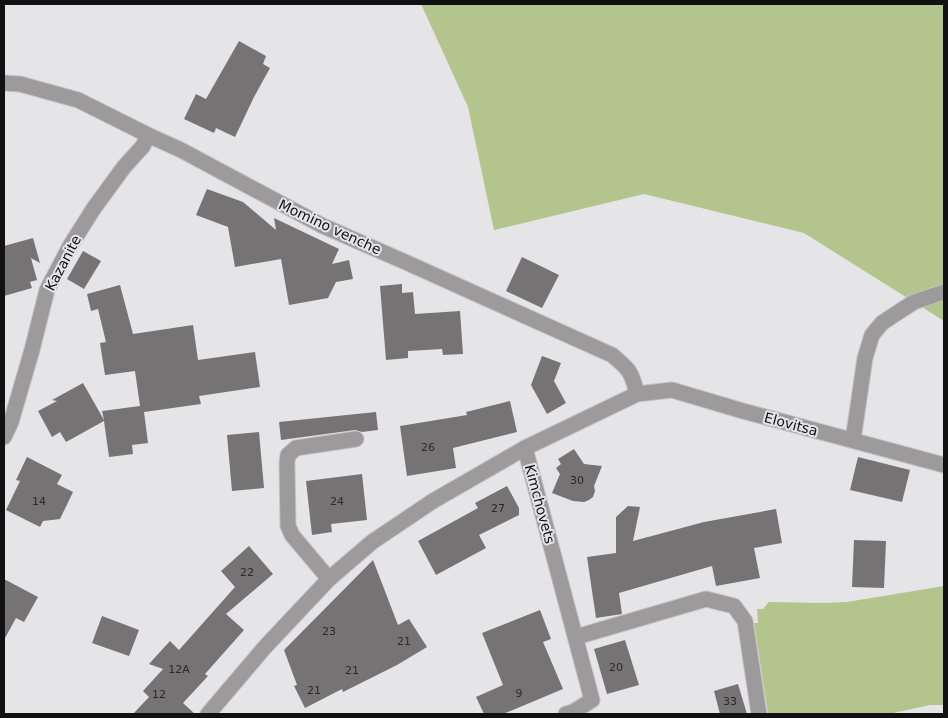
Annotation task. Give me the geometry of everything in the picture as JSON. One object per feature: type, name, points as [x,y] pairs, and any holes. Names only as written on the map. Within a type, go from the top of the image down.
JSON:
[{"type":"street","name":"Momino venche","points":[[4,83],[20,84],[78,100],[181,150],[323,226],[612,355],[626,366],[634,379],[637,394]]},
{"type":"street","name":"Kazanite","points":[[4,437],[7,420],[32,350],[47,290],[70,246],[94,208],[124,167],[143,146],[148,135]]},
{"type":"street","points":[[853,440],[865,358],[872,335],[894,314],[914,302],[944,292]]},
{"type":"street","name":"Elovitsa","points":[[524,448],[637,394],[672,390],[944,465]]},
{"type":"street","points":[[329,579],[292,535],[288,526],[286,462],[288,455],[296,448],[356,439]]},
{"type":"street","name":"Kimchovets","points":[[208,714],[265,647],[329,579],[372,542],[433,501],[524,448],[592,700],[570,713]]},
{"type":"street","points":[[576,637],[706,599],[734,606],[745,621],[759,714]]},
{"type":"green space","points":[[421,4],[944,4],[944,321],[804,233],[644,194],[494,230],[468,107]]},
{"type":"green space","points":[[944,586],[944,705],[930,705],[889,714],[768,714],[754,623],[758,623],[757,609],[763,609],[769,602],[847,602]]},
{"type":"building","points":[[239,41],[266,56],[263,64],[270,68],[235,137],[216,128],[214,133],[184,119],[196,94],[206,99]]},
{"type":"building","points":[[207,189],[243,202],[276,230],[274,218],[339,249],[332,264],[349,260],[353,279],[336,282],[328,298],[289,305],[281,259],[235,267],[228,227],[196,215]]},
{"type":"building","points":[[33,238],[40,263],[31,258],[37,280],[30,282],[32,288],[4,296],[4,246]]},
{"type":"building","points":[[83,251],[101,261],[84,289],[67,279]]},
{"type":"building","points":[[522,257],[559,275],[542,308],[506,291]]},
{"type":"building","points":[[402,284],[402,293],[413,292],[415,314],[460,311],[463,354],[443,355],[442,349],[408,351],[408,358],[386,360],[380,286]]},
{"type":"building","points":[[120,285],[133,334],[193,325],[198,360],[255,352],[260,387],[199,396],[201,404],[144,412],[148,443],[132,445],[133,454],[109,457],[104,421],[66,442],[60,432],[52,437],[38,411],[57,401],[52,400],[83,383],[104,420],[102,411],[140,406],[135,371],[105,375],[100,343],[106,342],[98,309],[91,311],[87,294]]},
{"type":"building","points":[[542,356],[561,363],[554,381],[566,403],[547,414],[531,385]]},
{"type":"building","points":[[510,401],[517,432],[453,448],[456,468],[407,476],[400,426],[467,415],[466,412]]},
{"type":"building","points":[[376,412],[378,430],[362,432],[355,430],[281,440],[279,422]]},
{"type":"building","points":[[259,432],[264,488],[232,491],[227,435]]},
{"type":"building","points":[[574,449],[584,464],[602,466],[594,486],[593,497],[584,502],[573,501],[552,493],[560,474],[556,468],[561,464],[558,459]]},
{"type":"building","points":[[27,457],[62,475],[57,484],[73,492],[60,519],[43,521],[40,527],[6,510],[20,481],[16,480]]},
{"type":"building","points":[[858,457],[910,470],[902,502],[850,490]]},
{"type":"building","points":[[362,474],[367,520],[331,524],[332,532],[312,535],[306,481]]},
{"type":"building","points":[[507,486],[519,508],[519,515],[479,535],[486,548],[436,575],[418,541],[478,508],[475,503]]},
{"type":"building","points":[[628,506],[640,507],[633,541],[704,522],[776,509],[782,543],[754,548],[760,578],[716,586],[712,566],[619,593],[622,614],[596,618],[587,557],[616,553],[616,517]]},
{"type":"building","points":[[854,540],[886,541],[884,588],[852,587]]},
{"type":"building","points":[[249,546],[273,574],[226,614],[244,630],[205,674],[208,676],[183,703],[195,714],[133,714],[149,697],[143,691],[163,669],[149,664],[170,641],[179,650],[235,587],[221,571]]},
{"type":"building","points":[[373,560],[398,625],[409,619],[427,647],[397,665],[343,692],[342,689],[305,708],[294,686],[297,685],[284,650]]},
{"type":"building","points":[[4,579],[38,597],[24,622],[16,618],[4,640]]},
{"type":"building","points":[[540,610],[551,639],[543,642],[563,689],[503,714],[484,714],[476,697],[503,685],[482,633]]},
{"type":"building","points":[[102,616],[139,630],[129,656],[92,643]]},
{"type":"building","points":[[625,640],[639,685],[607,694],[594,649]]},
{"type":"building","points":[[738,684],[747,714],[720,714],[714,691]]}]
